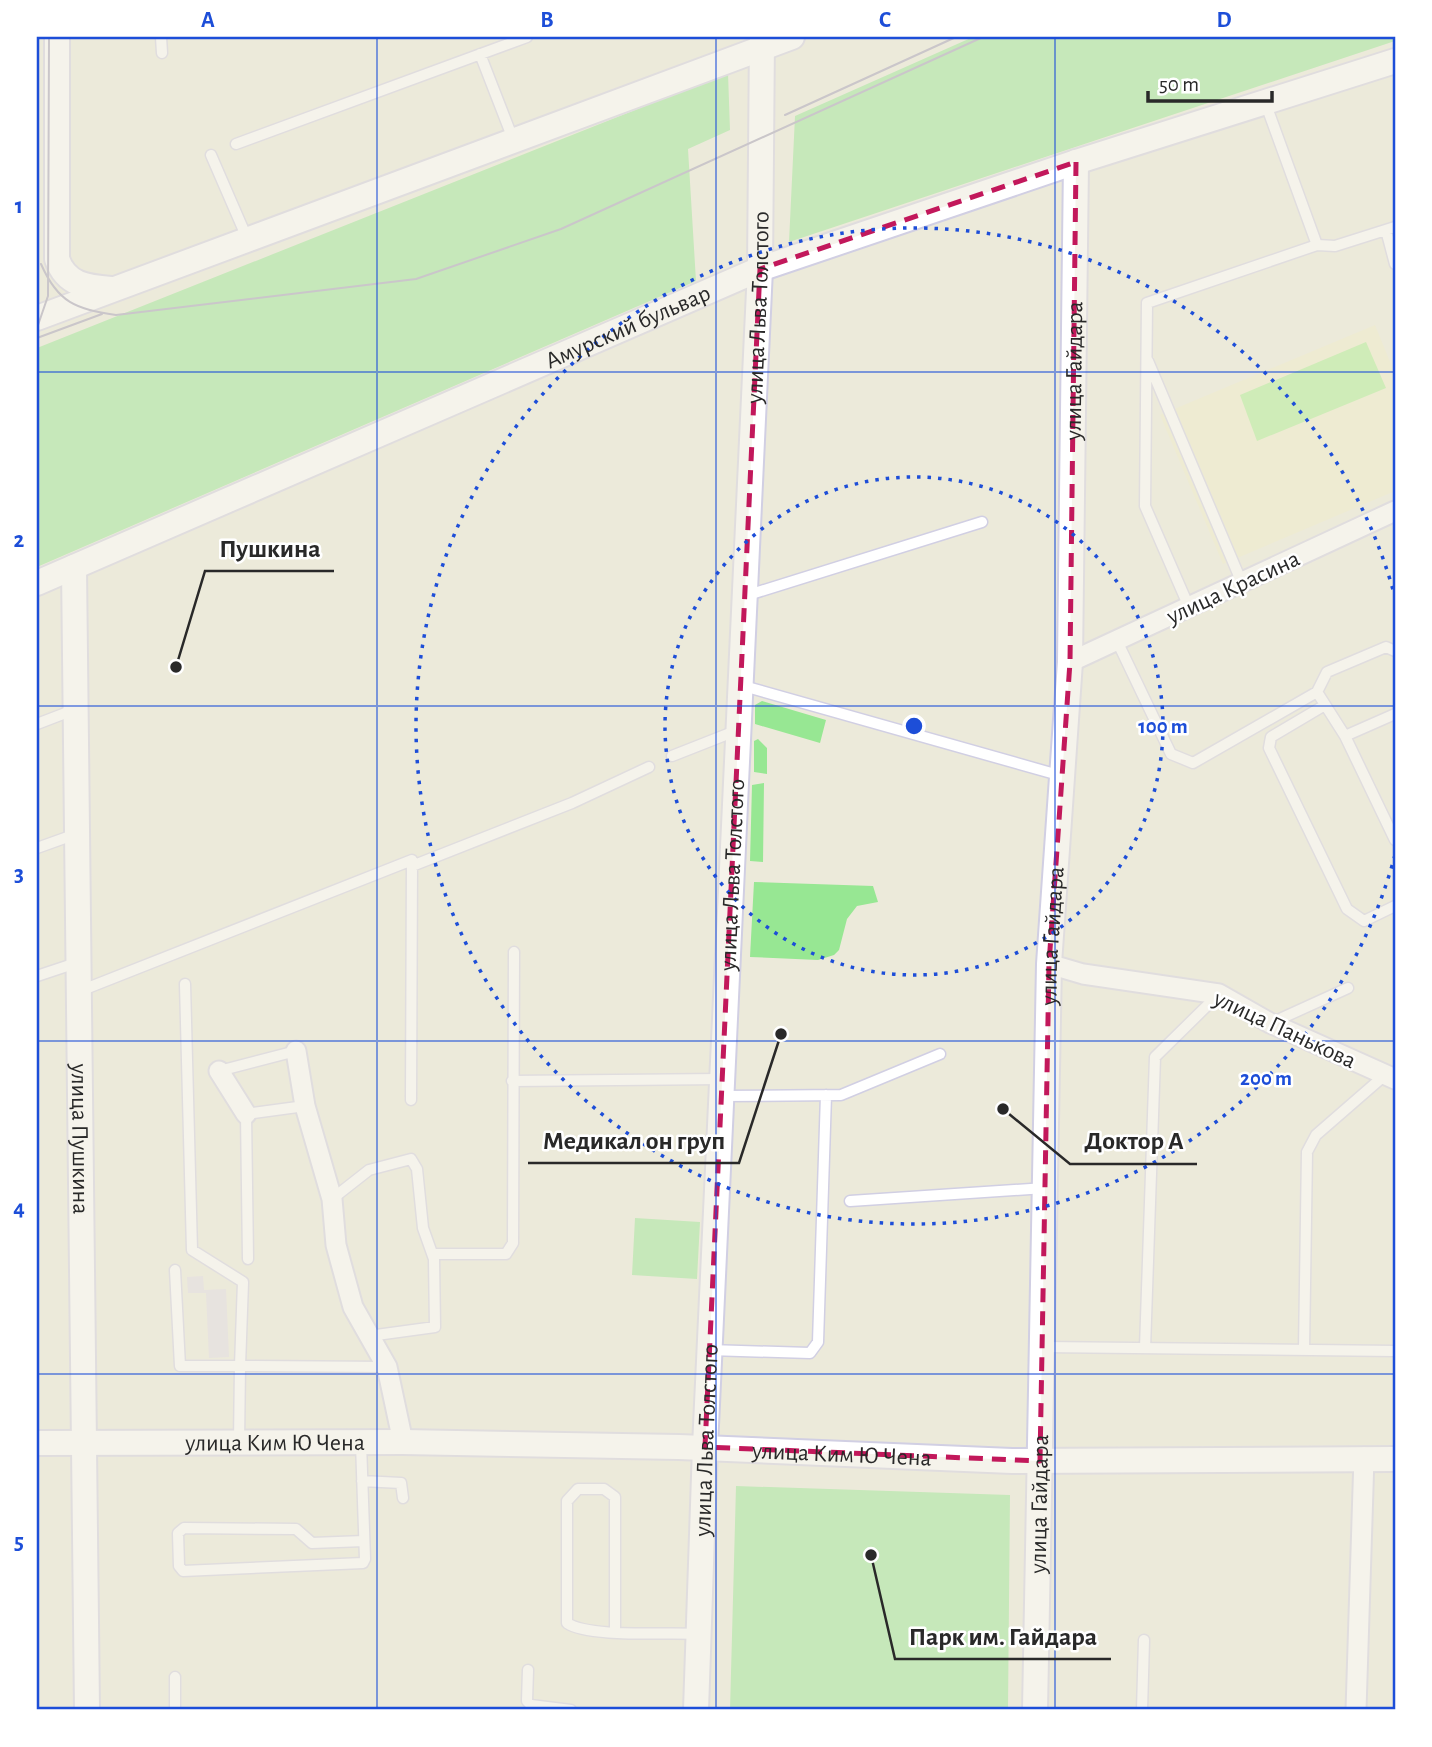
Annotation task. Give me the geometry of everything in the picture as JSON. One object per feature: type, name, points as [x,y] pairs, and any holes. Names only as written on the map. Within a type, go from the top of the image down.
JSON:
[{"type":"street","points":[[57,37],[57,259],[65,274],[80,285],[111,289]]},
{"type":"street","points":[[37,318],[762,42],[792,37]]},
{"type":"street","name":"улица Льва Толстого","points":[[696,1710],[709,1350],[760,269],[762,42]]},
{"type":"street","name":"Амурский бульвар","points":[[37,583],[760,269],[1076,162],[1395,61]]},
{"type":"street","name":"улица Гайдара","points":[[1035,1710],[1049,964],[1070,662],[1076,162]]},
{"type":"street","name":"улица Красина","points":[[1070,662],[1395,511]]},
{"type":"street","name":"улица Пушкина","points":[[74,567],[77,992],[88,1710]]},
{"type":"street","name":"улица Панькова","points":[[1049,964],[1083,974],[1219,994],[1270,1023],[1390,1077]]},
{"type":"street","points":[[296,1051],[305,1106],[332,1199],[336,1245],[353,1307],[387,1367],[403,1443]]},
{"type":"street","points":[[219,1071],[246,1114]]},
{"type":"street","name":"улица Ким Ю Чена","points":[[37,1443],[361,1442],[705,1447],[1040,1461],[1364,1457],[1395,1459]]},
{"type":"street","points":[[1356,1710],[1364,1457]]},
{"type":"lane","points":[[161,37],[162,52]]},
{"type":"lane","points":[[236,144],[527,37]]},
{"type":"lane","points":[[480,54],[513,139]]},
{"type":"lane","points":[[1265,102],[1317,245]]},
{"type":"lane","points":[[211,155],[247,238]]},
{"type":"lane","points":[[1189,607],[1145,506],[1147,303],[1317,245],[1335,246],[1391,228],[1395,264]]},
{"type":"lane","points":[[1146,358],[1242,583]]},
{"type":"lane","points":[[745,597],[982,522]]},
{"type":"lane","points":[[1116,641],[1171,754],[1193,763],[1317,692],[1327,671],[1386,647],[1395,651]]},
{"type":"lane","points":[[740,685],[1062,776]]},
{"type":"lane","points":[[1317,692],[1345,736],[1395,840]]},
{"type":"lane","points":[[1325,705],[1271,737],[1269,748],[1346,909],[1364,921],[1395,906]]},
{"type":"lane","points":[[37,724],[76,709]]},
{"type":"lane","points":[[1345,736],[1395,714]]},
{"type":"lane","points":[[672,756],[738,730]]},
{"type":"lane","points":[[412,866],[572,803],[649,767]]},
{"type":"lane","points":[[37,848],[76,834]]},
{"type":"lane","points":[[77,992],[412,860],[411,1100]]},
{"type":"lane","points":[[433,1254],[506,1254],[513,1243],[514,952]]},
{"type":"lane","points":[[37,976],[77,962]]},
{"type":"lane","points":[[185,984],[192,1250],[243,1282],[239,1443]]},
{"type":"lane","points":[[1270,1023],[1348,988]]},
{"type":"lane","points":[[1145,1348],[1155,1057],[1219,994]]},
{"type":"lane","points":[[219,1071],[296,1051]]},
{"type":"lane","points":[[512,1081],[841,1095],[940,1054]]},
{"type":"lane","points":[[1304,1350],[1307,1152],[1316,1135],[1390,1077]]},
{"type":"lane","points":[[709,1350],[810,1353],[818,1342],[826,1095]]},
{"type":"lane","points":[[248,1259],[246,1114],[305,1106]]},
{"type":"lane","points":[[332,1199],[369,1170],[411,1159],[417,1169],[423,1228],[433,1254],[435,1326],[369,1336]]},
{"type":"lane","points":[[850,1200],[1045,1188]]},
{"type":"lane","points":[[175,1270],[180,1366],[387,1367]]},
{"type":"lane","points":[[1043,1347],[1395,1350]]},
{"type":"lane","points":[[361,1442],[365,1559],[359,1565],[183,1571],[178,1566],[178,1533],[184,1528],[296,1529],[312,1543],[364,1541]]},
{"type":"lane","points":[[362,1481],[401,1483],[403,1498]]},
{"type":"lane","points":[[615,1632],[615,1497],[604,1489],[578,1489],[567,1501],[567,1623],[578,1630],[615,1632],[699,1634]]},
{"type":"lane","points":[[1142,1710],[1144,1640]]},
{"type":"lane","points":[[528,1670],[527,1701],[531,1706],[571,1710]]},
{"type":"lane","points":[[175,1677],[175,1710]]},
{"type":"highlighted area","points":[[1076,162],[1070,662],[1049,964],[1040,1461],[705,1447],[760,269]]},
{"type":"shaded area","points":[[1375,325],[1395,374],[1395,491],[1223,564],[1160,415]]},
{"type":"shaded area","points":[[203,1276],[204,1290],[226,1289],[229,1357],[209,1358],[206,1293],[188,1293],[187,1277]]},
{"type":"green space","points":[[973,37],[1395,37],[1395,41],[789,242],[795,116]]},
{"type":"green space","points":[[728,73],[730,130],[688,149],[696,281],[37,567],[37,348]]},
{"type":"green space","points":[[1366,342],[1386,388],[1257,441],[1240,395]]},
{"type":"green space","points":[[762,701],[826,720],[820,743],[755,724],[755,705]]},
{"type":"green space","points":[[758,739],[767,748],[767,774],[754,772],[754,741]]},
{"type":"green space","points":[[764,783],[763,862],[750,861],[752,785]]},
{"type":"green space","points":[[754,882],[873,886],[878,902],[857,906],[847,919],[839,950],[834,955],[818,960],[750,957]]},
{"type":"green space","points":[[635,1218],[700,1222],[697,1279],[632,1275]]},
{"type":"green space","points":[[736,1486],[1010,1495],[1008,1710],[730,1710]]},
{"type":"tram line","points":[[37,328],[48,296],[49,37]]},
{"type":"tram line","points":[[785,115],[956,37]]},
{"type":"tram line","points":[[41,264],[54,288],[70,302],[79,307],[116,315],[416,279],[561,229],[983,37]]},
{"type":"tram line","points":[[37,338],[102,314]]},
{"type":"place","name":"Пушкина","points":[[176,667]]},
{"type":"place","name":"Медикал он груп","points":[[781,1034]]},
{"type":"place","name":"Доктор А","points":[[1003,1109]]},
{"type":"place","name":"Парк им. Гайдара","points":[[871,1555]]}]
